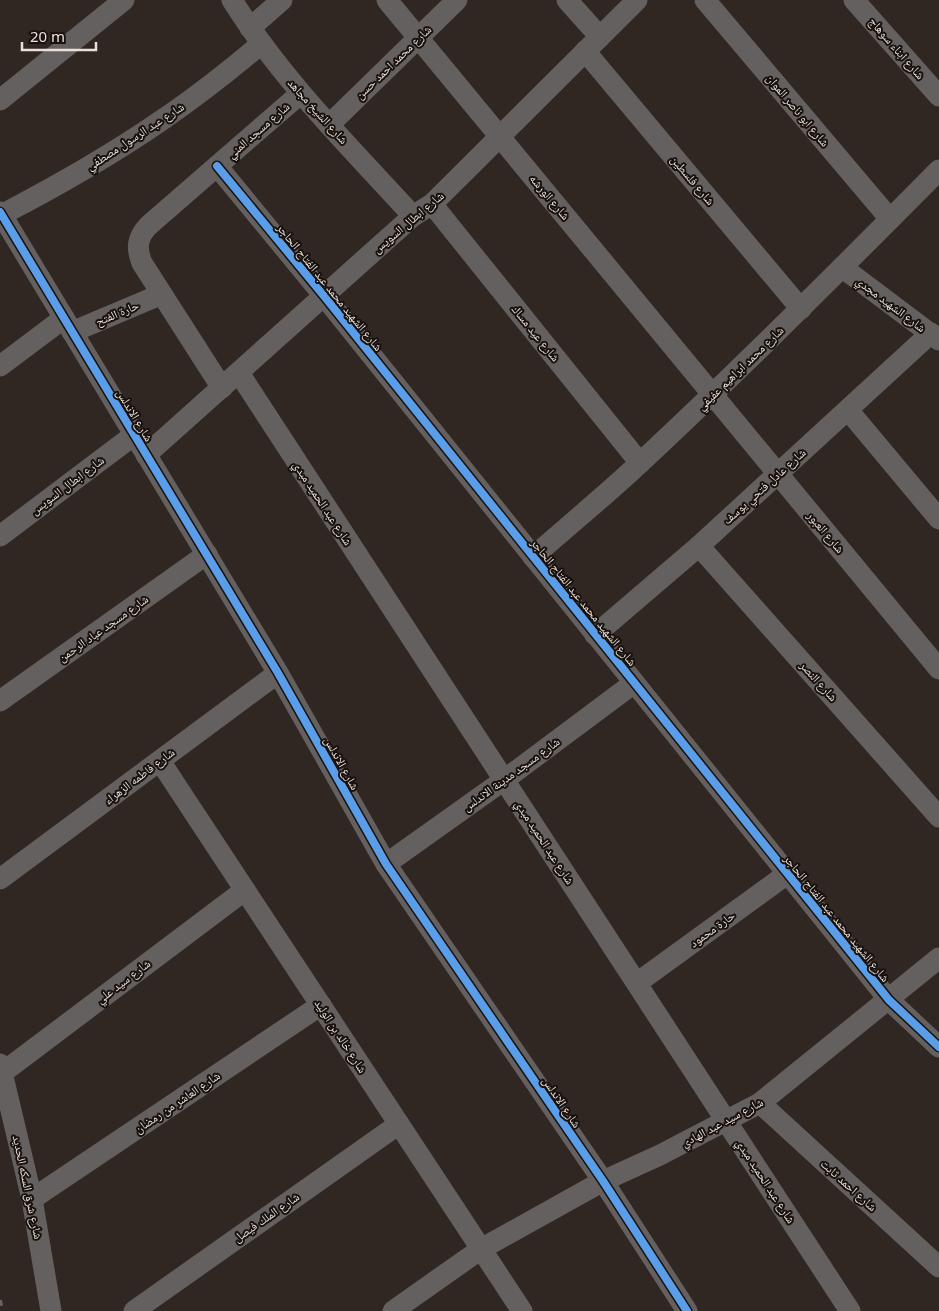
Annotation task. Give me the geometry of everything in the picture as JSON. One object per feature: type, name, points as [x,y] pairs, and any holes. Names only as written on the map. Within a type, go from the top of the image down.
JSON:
[{"type":"street","points":[[0,100],[124,0]]},
{"type":"street","name":"شارع الشيخ مجاهد","points":[[232,0],[255,36],[300,94],[413,216]]},
{"type":"street","name":"شارع عبد الرسول مصطفي","points":[[1,213],[56,186],[140,135],[212,84],[255,36],[282,0]]},
{"type":"street","name":"شارع الورشه","points":[[387,0],[712,394]]},
{"type":"street","name":"شارع محمد احمد حسن","points":[[329,125],[457,0]]},
{"type":"street","name":"شارع فلسطين","points":[[567,0],[593,44],[801,309]]},
{"type":"street","name":"شارع ابطال السويس","points":[[146,455],[413,216],[432,204],[637,0]]},
{"type":"street","name":"شارع ابو ناصر الموان","points":[[705,0],[890,219]]},
{"type":"street","name":"شارع ابناء سوهاج","points":[[854,0],[939,96]]},
{"type":"street","name":"شارع مسجد المني","points":[[162,294],[138,254],[137,244],[141,234],[300,94]]},
{"type":"street","name":"شارع الشهيد محمد عبد الفتاح الحاجر","points":[[217,166],[324,296],[889,1000],[939,1047]]},
{"type":"street","name":"شارع محمد ابراهيم عفيفي","points":[[533,557],[640,463],[843,268],[939,170]]},
{"type":"street","name":"شارع عيد مساك","points":[[432,204],[640,463]]},
{"type":"street","name":"شارع الاندلس","points":[[1,213],[278,673],[386,864],[603,1181],[687,1311]]},
{"type":"street","name":"شارع الشهيد مجدي","points":[[843,268],[935,337]]},
{"type":"street","points":[[162,294],[222,388]]},
{"type":"street","name":"حارة الفتح","points":[[0,366],[68,325],[162,294]]},
{"type":"street","name":"شارع عادل فتحي يوسف","points":[[596,635],[699,546],[848,410],[935,337]]},
{"type":"street","name":"شارع عبد الحميد مبدي","points":[[239,373],[850,1311]]},
{"type":"street","name":"شارع العبور","points":[[712,394],[939,669]]},
{"type":"street","points":[[848,410],[939,519]]},
{"type":"street","name":"شارع ابطال السويس","points":[[0,536],[134,435]]},
{"type":"street","name":"شارع النصر","points":[[699,546],[939,817]]},
{"type":"street","name":"شارع مسجد عباد الرحمن","points":[[0,701],[206,554]]},
{"type":"street","name":"شارع فاطمه الزهراء","points":[[0,879],[278,673]]},
{"type":"street","name":"شارع مسجد مدينة الاندلس","points":[[386,864],[504,780],[634,683]]},
{"type":"street","name":"شارع خالد بن الوليد","points":[[160,760],[522,1311]]},
{"type":"street","name":"حارة محمود","points":[[636,983],[787,874]]},
{"type":"street","name":"شارع سيد علي","points":[[1,1068],[245,890]]},
{"type":"street","name":"شارع سيد عبد الهادي","points":[[393,1311],[481,1249],[603,1181],[660,1155],[760,1103],[939,958]]},
{"type":"street","name":"شارع العاشر من رمضان","points":[[32,1199],[321,1005]]},
{"type":"street","name":"شارع شرق السكه الحديد","points":[[1,1068],[32,1199],[51,1311]]},
{"type":"street","name":"شارع احمد ثابت","points":[[760,1103],[939,1267]]},
{"type":"street","name":"شارع الملك فيصل","points":[[134,1311],[399,1124]]},
{"type":"railway","points":[[0,1300],[2,1311]]},
{"type":"cycle path","points":[[217,166],[324,296],[889,1000],[939,1047]]},
{"type":"cycle path","points":[[0,212],[278,673],[386,864],[603,1181],[687,1311]]}]
